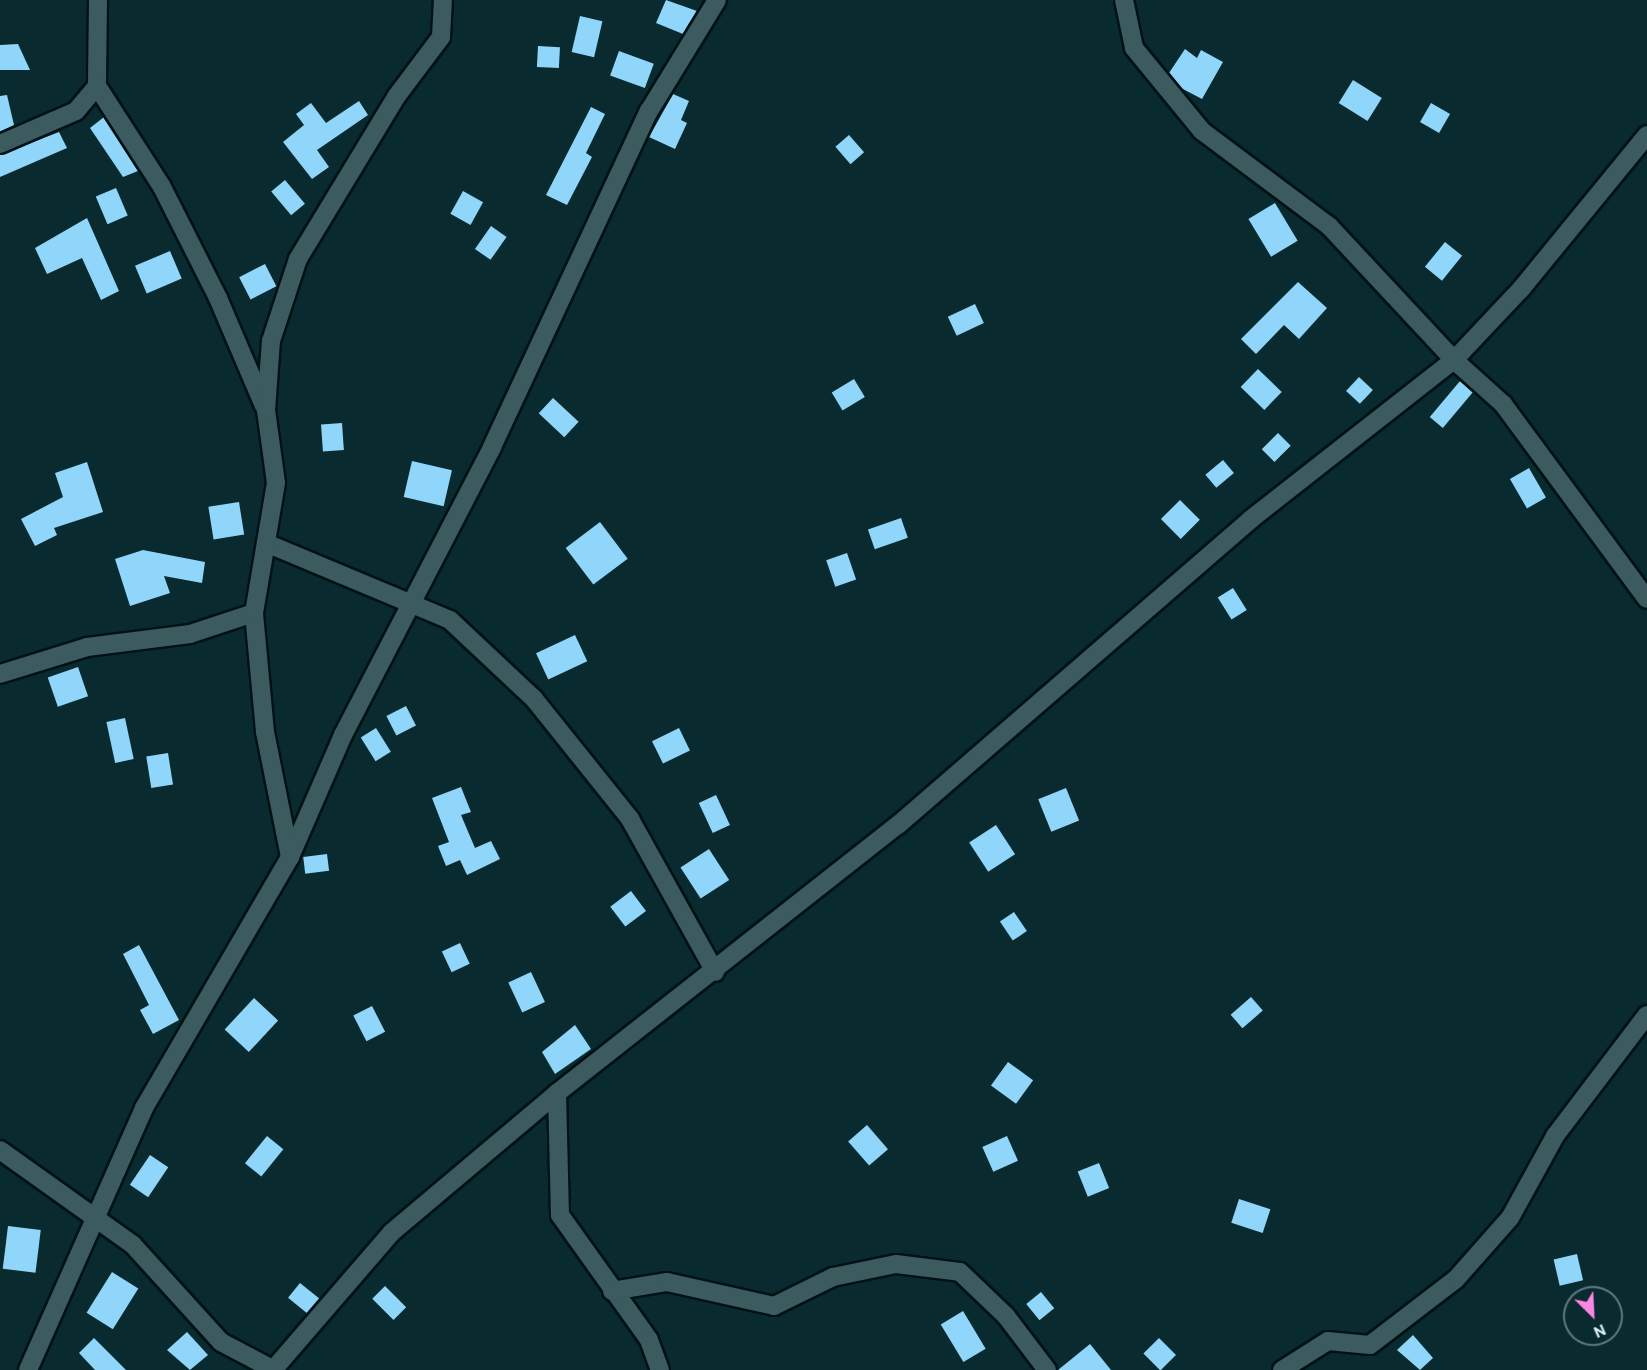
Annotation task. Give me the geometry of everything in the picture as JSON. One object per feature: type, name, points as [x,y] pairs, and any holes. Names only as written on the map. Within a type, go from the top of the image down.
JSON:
[{"type":"street","points":[[98,0],[97,86],[162,187],[218,298],[266,410]]},
{"type":"street","points":[[290,857],[265,732],[254,613],[276,483],[266,410],[271,341],[298,259],[396,97],[441,37],[442,0]]},
{"type":"street","points":[[28,1370],[99,1217],[144,1108],[290,857],[408,602],[492,447],[649,111],[717,0]]},
{"type":"street","points":[[1124,0],[1134,48],[1202,131],[1329,226],[1454,360],[1503,404],[1647,599]]},
{"type":"street","points":[[0,144],[76,111],[97,86]]},
{"type":"street","points":[[0,1150],[99,1217],[133,1245],[221,1342],[274,1370],[392,1232],[557,1093],[715,972],[898,825],[1251,519],[1454,360],[1521,289],[1647,135]]},
{"type":"street","points":[[266,543],[450,620],[534,699],[630,819],[715,972]]},
{"type":"street","points":[[0,674],[87,647],[190,634],[254,613]]},
{"type":"street","points":[[1282,1370],[1328,1341],[1370,1346],[1456,1278],[1509,1218],[1555,1136],[1647,1015]]},
{"type":"street","points":[[557,1093],[560,1215],[649,1340],[660,1370]]},
{"type":"street","points":[[612,1291],[667,1282],[774,1306],[832,1276],[896,1264],[960,1272],[1006,1316],[1047,1370]]},
{"type":"building","points":[[666,0],[697,11],[683,34],[656,23]]},
{"type":"building","points":[[580,16],[602,21],[594,57],[572,52]]},
{"type":"building","points":[[18,44],[30,70],[0,70],[0,45]]},
{"type":"building","points":[[538,46],[560,47],[559,68],[537,67]]},
{"type":"building","points":[[1185,49],[1197,58],[1201,50],[1223,62],[1202,99],[1181,88],[1169,73]]},
{"type":"building","points":[[619,51],[654,64],[645,88],[610,75]]},
{"type":"building","points":[[1353,80],[1382,98],[1368,121],[1339,103]]},
{"type":"building","points":[[673,94],[689,101],[681,120],[687,123],[675,149],[649,137]]},
{"type":"building","points":[[7,95],[14,125],[0,132],[0,96]]},
{"type":"building","points":[[359,101],[368,115],[317,150],[329,167],[312,179],[283,142],[304,125],[296,114],[311,103],[326,123]]},
{"type":"building","points":[[1431,103],[1450,114],[1439,133],[1420,122]]},
{"type":"building","points":[[591,107],[605,114],[586,153],[592,157],[567,205],[546,195]]},
{"type":"building","points":[[104,117],[138,171],[123,177],[90,128]]},
{"type":"building","points":[[59,132],[67,148],[0,177],[0,155]]},
{"type":"building","points":[[849,135],[864,152],[851,164],[835,147]]},
{"type":"building","points":[[285,180],[305,204],[291,215],[271,192]]},
{"type":"building","points":[[116,188],[128,216],[107,224],[96,197]]},
{"type":"building","points":[[463,191],[483,202],[471,225],[450,214]]},
{"type":"building","points":[[1275,203],[1298,241],[1271,257],[1248,219]]},
{"type":"building","points":[[87,218],[119,291],[101,300],[82,258],[47,274],[35,248]]},
{"type":"building","points":[[491,226],[507,237],[491,260],[475,249]]},
{"type":"building","points":[[1445,242],[1462,256],[1442,281],[1425,267]]},
{"type":"building","points":[[170,251],[182,279],[147,293],[135,266]]},
{"type":"building","points":[[265,264],[276,286],[251,299],[239,277]]},
{"type":"building","points":[[1298,282],[1327,308],[1299,339],[1284,325],[1256,354],[1241,339]]},
{"type":"building","points":[[975,304],[984,323],[957,336],[948,317]]},
{"type":"building","points":[[1258,369],[1282,392],[1264,410],[1241,387]]},
{"type":"building","points":[[1359,377],[1373,390],[1360,404],[1346,391]]},
{"type":"building","points":[[854,379],[865,397],[843,410],[832,392]]},
{"type":"building","points":[[1460,381],[1473,392],[1443,428],[1430,417]]},
{"type":"building","points":[[553,398],[579,422],[564,437],[539,413]]},
{"type":"building","points":[[342,423],[344,450],[323,451],[321,424]]},
{"type":"building","points":[[1278,433],[1291,446],[1274,462],[1262,449]]},
{"type":"building","points":[[1223,460],[1234,473],[1216,488],[1205,475]]},
{"type":"building","points":[[412,461],[452,470],[444,506],[404,497]]},
{"type":"building","points":[[87,462],[103,512],[54,528],[57,535],[35,546],[21,519],[63,497],[55,473]]},
{"type":"building","points":[[1529,468],[1546,497],[1527,508],[1510,479]]},
{"type":"building","points":[[1180,500],[1200,520],[1181,539],[1161,519]]},
{"type":"building","points":[[239,502],[244,535],[214,539],[208,507]]},
{"type":"building","points":[[901,518],[908,538],[875,549],[868,529]]},
{"type":"building","points":[[600,522],[628,559],[593,585],[566,548]]},
{"type":"building","points":[[143,550],[205,562],[202,583],[164,576],[170,593],[130,606],[115,559]]},
{"type":"building","points":[[847,553],[856,579],[835,587],[826,560]]},
{"type":"building","points":[[1233,588],[1247,610],[1232,620],[1218,598]]},
{"type":"building","points":[[575,635],[587,661],[548,679],[536,653]]},
{"type":"building","points":[[78,667],[88,696],[58,707],[48,677]]},
{"type":"building","points":[[406,706],[416,726],[396,736],[386,716]]},
{"type":"building","points":[[125,718],[134,759],[115,763],[106,722]]},
{"type":"building","points":[[376,728],[391,752],[376,761],[361,738]]},
{"type":"building","points":[[679,728],[690,750],[663,764],[652,741]]},
{"type":"building","points":[[168,753],[173,785],[151,788],[146,756]]},
{"type":"building","points":[[461,787],[471,812],[461,815],[475,848],[491,841],[500,859],[467,875],[460,860],[446,866],[438,846],[449,842],[432,798]]},
{"type":"building","points":[[1066,788],[1079,820],[1051,832],[1038,799]]},
{"type":"building","points":[[716,795],[730,825],[713,833],[699,803]]},
{"type":"building","points":[[996,825],[1015,854],[988,872],[969,842]]},
{"type":"building","points":[[709,849],[729,880],[701,899],[680,868]]},
{"type":"building","points":[[327,854],[329,871],[305,874],[303,857]]},
{"type":"building","points":[[631,891],[646,911],[625,927],[610,907]]},
{"type":"building","points":[[1014,912],[1027,931],[1013,941],[1000,922]]},
{"type":"building","points":[[460,943],[470,964],[452,972],[442,951]]},
{"type":"building","points":[[139,945],[179,1020],[153,1034],[140,1010],[149,1005],[123,954]]},
{"type":"building","points":[[531,972],[545,1002],[522,1012],[508,983]]},
{"type":"building","points":[[1251,997],[1263,1011],[1242,1028],[1231,1015]]},
{"type":"building","points":[[254,998],[278,1021],[249,1052],[225,1029]]},
{"type":"building","points":[[372,1006],[385,1032],[366,1041],[353,1016]]},
{"type":"building","points":[[575,1025],[591,1049],[555,1074],[542,1052]]},
{"type":"building","points":[[1008,1062],[1033,1080],[1016,1104],[991,1085]]},
{"type":"building","points":[[867,1125],[888,1149],[869,1166],[848,1141]]},
{"type":"building","points":[[267,1136],[283,1149],[261,1176],[245,1163]]},
{"type":"building","points":[[1007,1136],[1018,1161],[993,1172],[982,1147]]},
{"type":"building","points":[[150,1155],[168,1167],[148,1197],[130,1185]]},
{"type":"building","points":[[1099,1163],[1109,1188],[1088,1197],[1078,1172]]},
{"type":"building","points":[[1239,1199],[1270,1209],[1263,1233],[1231,1223]]},
{"type":"building","points":[[8,1226],[41,1230],[36,1273],[3,1269]]},
{"type":"building","points":[[1577,1254],[1583,1280],[1560,1286],[1554,1259]]},
{"type":"building","points":[[112,1272],[138,1288],[113,1329],[87,1313]]},
{"type":"building","points":[[300,1283],[320,1299],[308,1314],[288,1298]]},
{"type":"building","points":[[385,1286],[406,1307],[393,1320],[372,1299]]},
{"type":"building","points":[[1041,1292],[1054,1308],[1039,1320],[1026,1304]]},
{"type":"building","points":[[963,1311],[986,1349],[963,1362],[941,1324]]},
{"type":"building","points":[[187,1332],[208,1355],[190,1370],[167,1350]]},
{"type":"building","points":[[1413,1335],[1433,1358],[1420,1370],[1397,1350]]},
{"type":"building","points":[[94,1338],[126,1370],[95,1370],[79,1353]]},
{"type":"building","points":[[1159,1338],[1176,1355],[1160,1370],[1143,1354]]},
{"type":"building","points":[[1090,1344],[1111,1370],[1058,1370]]}]
